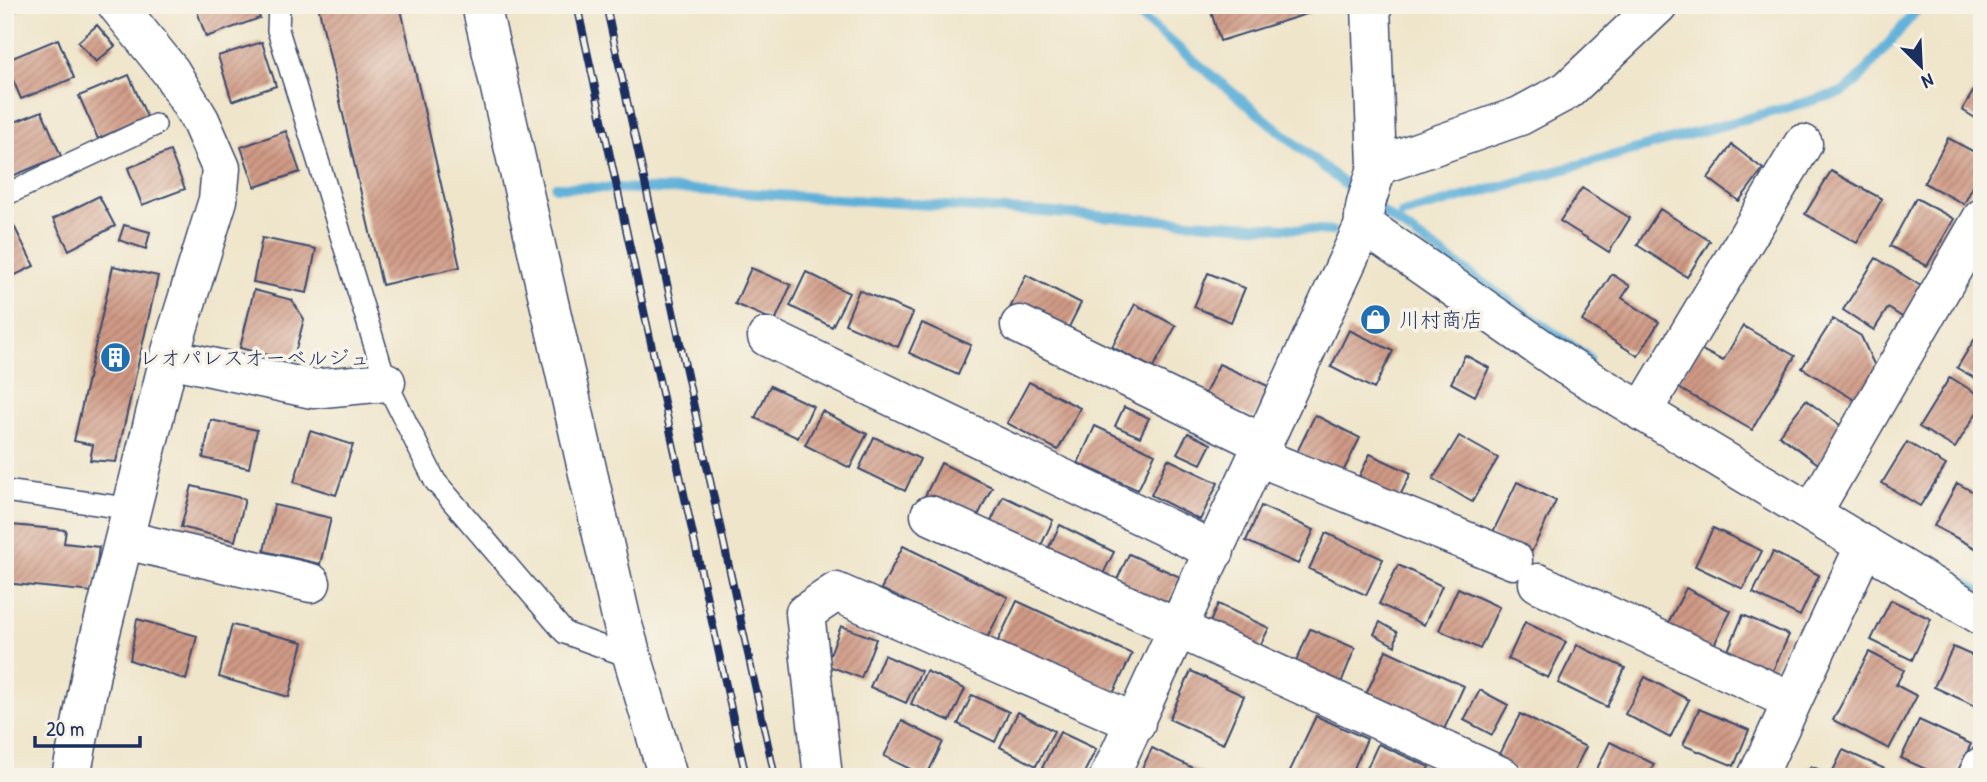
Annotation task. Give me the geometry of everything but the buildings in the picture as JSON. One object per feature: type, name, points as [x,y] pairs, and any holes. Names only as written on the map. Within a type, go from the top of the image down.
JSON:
[{"type":"street","points":[[71,777],[92,668],[169,358],[218,200],[221,167],[200,120],[171,72],[117,5]]},
{"type":"street","points":[[481,5],[618,609],[668,777]]},
{"type":"street","points":[[1109,777],[1261,450],[1369,199],[1371,5]]},
{"type":"street","points":[[1369,199],[1568,90],[1658,5]]},
{"type":"street","points":[[1647,403],[1803,144]]},
{"type":"street","points":[[1369,199],[1564,365],[1647,403],[1818,503],[1865,545],[1982,616]]},
{"type":"street","points":[[1818,503],[1982,218]]},
{"type":"street","points":[[1020,325],[1261,450],[1526,572],[1792,701]]},
{"type":"street","points":[[767,337],[1215,551]]},
{"type":"street","points":[[169,358],[312,388],[386,382]]},
{"type":"street","points":[[930,515],[1503,777]]},
{"type":"street","points":[[129,524],[311,583]]},
{"type":"street","points":[[1757,777],[1865,545]]},
{"type":"street","points":[[824,777],[805,613],[836,592],[1136,723]]},
{"type":"street","points":[[1977,777],[1982,766]]},
{"type":"lane","points":[[279,5],[278,30],[386,382],[435,481],[565,633],[633,658]]},
{"type":"lane","points":[[5,195],[155,125]]},
{"type":"lane","points":[[5,491],[129,524]]},
{"type":"waterway","points":[[1126,5],[1360,197]]},
{"type":"waterway","points":[[1402,214],[1843,92],[1856,82],[1921,5]]},
{"type":"waterway","points":[[556,187],[699,190],[1331,231]]},
{"type":"waterway","points":[[1374,206],[1589,358]]},
{"type":"waterway","points":[[1954,577],[1982,593]]},
{"type":"railway","points":[[577,5],[746,777]]},
{"type":"railway","points":[[606,5],[775,777]]},
{"type":"place","name":"川村商店","points":[[1376,320]]},
{"type":"place","name":"レオパレスオーベルジュ","points":[[116,358]]}]
